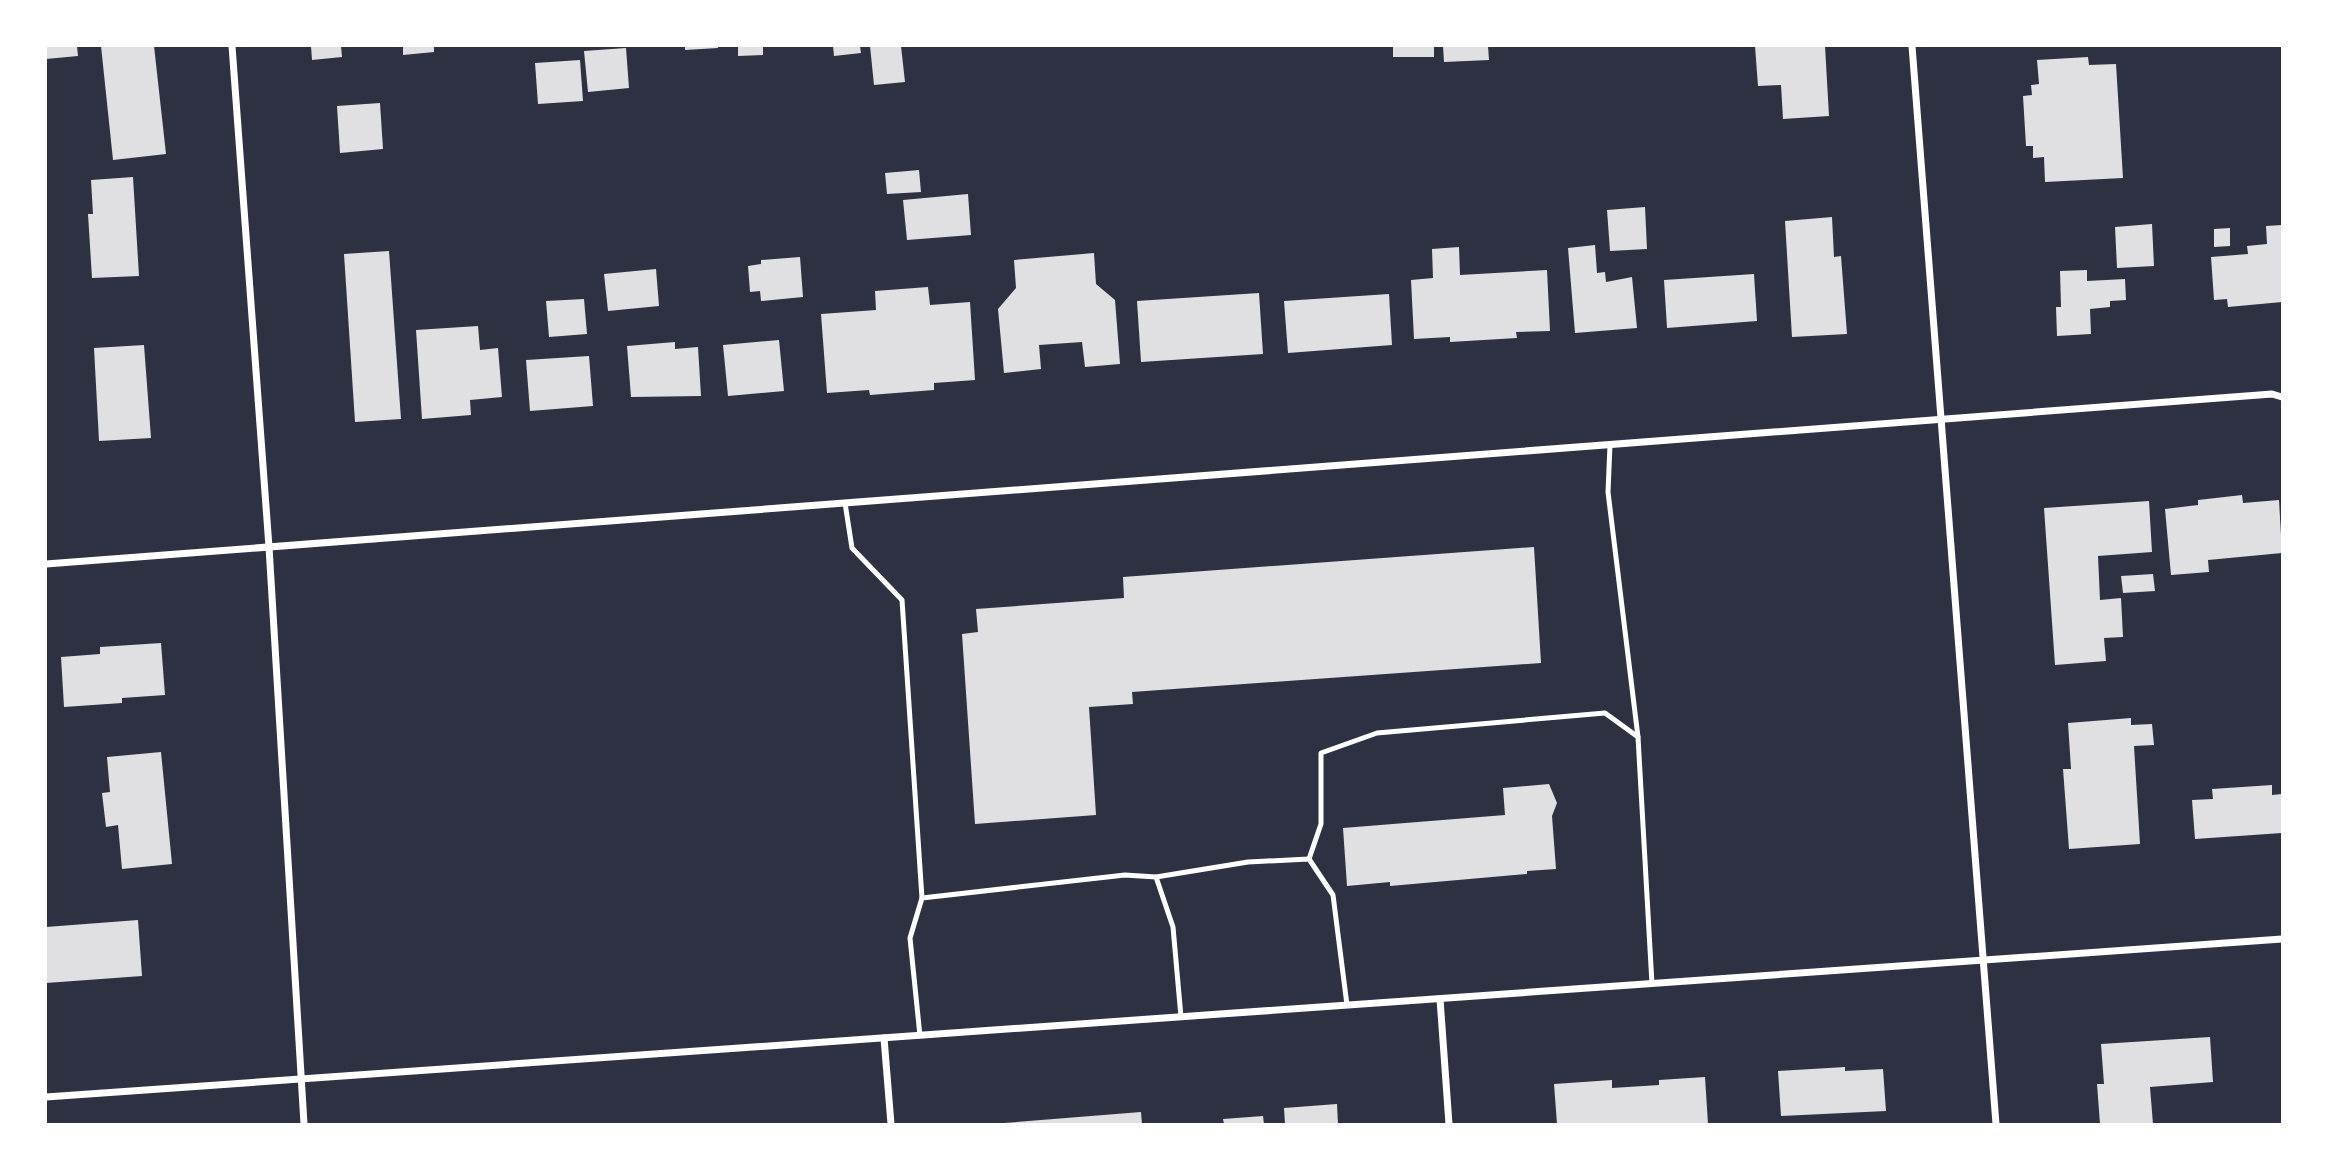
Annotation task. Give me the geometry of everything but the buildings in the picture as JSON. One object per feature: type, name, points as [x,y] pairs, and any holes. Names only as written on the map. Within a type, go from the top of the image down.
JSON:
[{"type":"street","points":[[232,46],[269,547],[304,1125]]},
{"type":"street","points":[[1912,46],[1996,1125]]},
{"type":"street","points":[[46,564],[2272,394],[2283,397]]},
{"type":"street","points":[[46,1097],[2283,939]]},
{"type":"street","points":[[1440,999],[1449,1125]]},
{"type":"street","points":[[884,1038],[891,1125]]},
{"type":"lane","points":[[1610,444],[1608,492],[1638,737],[1652,984]]},
{"type":"lane","points":[[845,503],[852,548],[902,600],[922,898],[911,938],[920,1036]]},
{"type":"lane","points":[[1309,859],[1321,824],[1321,752],[1377,733],[1605,713],[1638,737]]},
{"type":"lane","points":[[922,898],[1125,875],[1156,877],[1248,862],[1309,859]]},
{"type":"lane","points":[[1309,859],[1334,895],[1348,1005]]},
{"type":"lane","points":[[1156,877],[1173,928],[1181,1017]]}]
